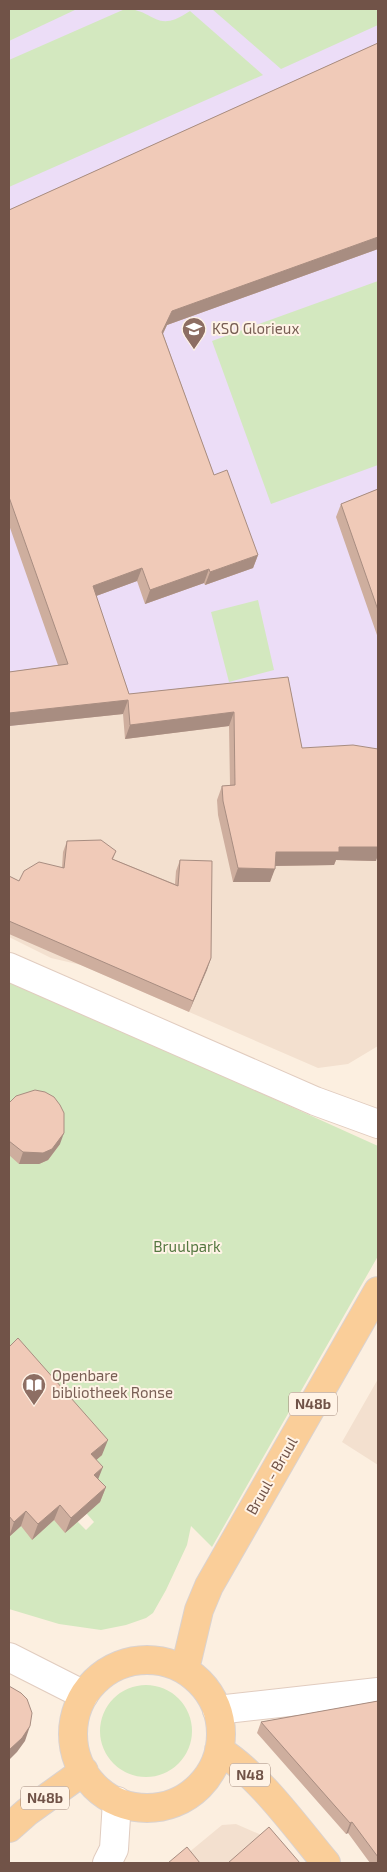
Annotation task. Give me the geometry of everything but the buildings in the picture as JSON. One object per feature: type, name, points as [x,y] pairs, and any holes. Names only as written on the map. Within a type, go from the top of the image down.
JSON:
[{"type":"main road","name":"Bruul - Bruul","points":[[185,1669],[199,1610],[209,1586],[378,1291]]},
{"type":"main road","points":[[136,1660],[158,1660],[185,1669],[202,1684],[217,1710],[221,1726],[219,1750],[211,1771],[202,1783],[177,1802],[148,1808],[117,1802],[98,1789],[84,1771],[74,1746],[74,1720],[84,1695],[103,1674],[136,1660]]},
{"type":"main road","name":"N48","points":[[219,1750],[233,1758],[261,1786],[326,1863]]},
{"type":"main road","name":"N48b","points":[[9,1828],[27,1812],[84,1771]]},
{"type":"street","points":[[9,967],[315,1102],[378,1124]]},
{"type":"street","points":[[9,1657],[84,1695]]},
{"type":"street","points":[[217,1710],[378,1692]]},
{"type":"street","points":[[107,1863],[114,1849],[117,1802]]},
{"type":"shaded area","name":"KSO Glorieux","points":[[9,9],[378,9],[378,764],[297,762],[283,691],[126,713],[9,726]]},
{"type":"shaded area","points":[[283,691],[378,764],[378,1046],[348,1064],[318,1068],[81,965],[51,958],[9,937],[9,726],[126,713]]},
{"type":"shaded area","points":[[378,1379],[378,1465],[342,1442]]},
{"type":"shaded area","points":[[236,1824],[266,1837],[290,1863],[176,1863],[222,1825]]},
{"type":"green space","points":[[9,9],[77,9],[9,41]]},
{"type":"green space","points":[[125,9],[135,10],[162,21],[178,18],[190,11],[263,75],[9,187],[9,60]]},
{"type":"green space","points":[[212,9],[378,9],[378,25],[281,69]]},
{"type":"green space","points":[[378,281],[378,465],[271,504],[212,341]]},
{"type":"green space","points":[[258,600],[274,670],[229,682],[211,612]]},
{"type":"green space","name":"Bruulpark","points":[[9,979],[378,1146],[378,1256],[212,1547],[191,1526],[187,1545],[153,1613],[146,1618],[126,1625],[101,1630],[59,1624],[9,1609],[9,1537],[25,1522],[32,1539],[54,1520],[78,1522],[86,1530],[94,1522],[87,1514],[9,1357]]},
{"type":"green space","points":[[146,1685],[164,1688],[179,1698],[189,1713],[192,1731],[189,1749],[179,1764],[164,1774],[146,1777],[128,1774],[113,1764],[103,1749],[100,1731],[103,1713],[113,1698],[128,1688]]},
{"type":"place","name":"KSO Glorieux","points":[[194,350]]},
{"type":"place","name":"Openbare bibliotheek Ronse","points":[[34,1406]]}]
